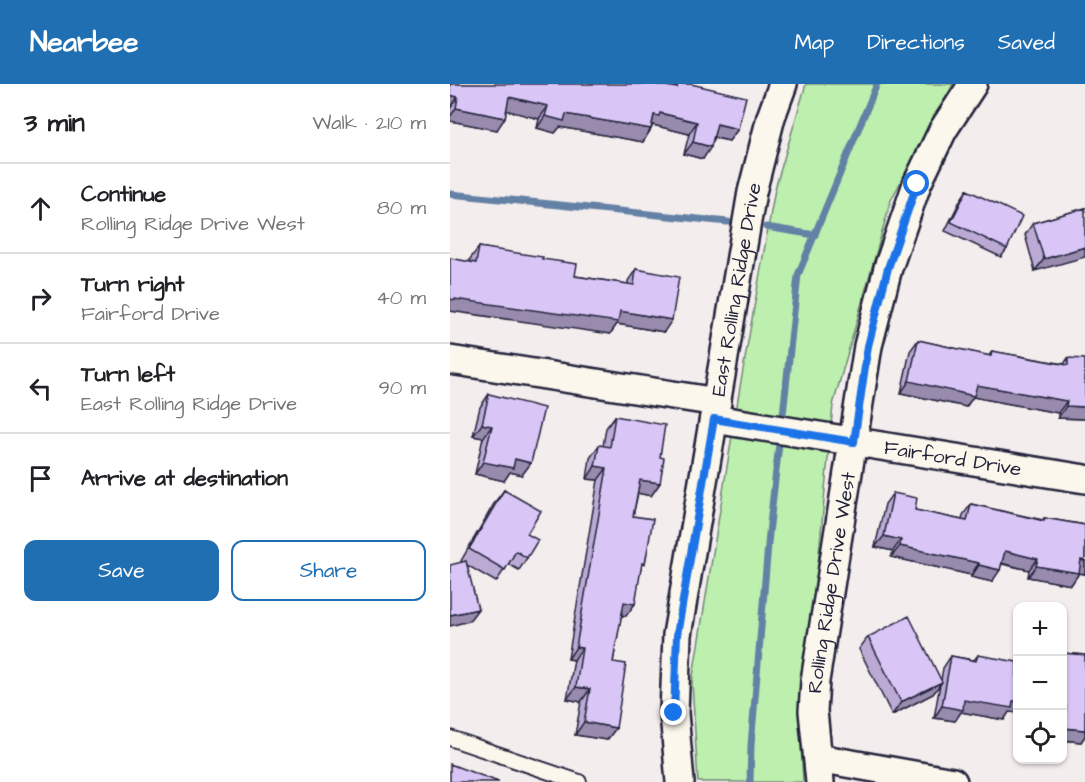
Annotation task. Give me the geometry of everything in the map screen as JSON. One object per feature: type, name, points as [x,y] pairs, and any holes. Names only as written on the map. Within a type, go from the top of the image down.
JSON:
[{"type":"street","name":"East Rolling Ridge Drive","points":[[680,782],[674,713],[677,635],[752,192],[771,117],[783,84]]},
{"type":"street","name":"Rolling Ridge Drive West","points":[[819,770],[813,711],[815,681],[868,346],[888,268],[917,184],[943,130],[973,84]]},
{"type":"street","name":"Fairford Drive","points":[[450,360],[716,411],[749,426],[1085,479]]},
{"type":"street","points":[[819,770],[953,782]]},
{"type":"lane","points":[[450,738],[579,782]]},
{"type":"green space","points":[[806,84],[953,84],[891,200],[833,405],[801,745],[803,782],[698,782],[692,682],[775,189]]},
{"type":"building","points":[[450,84],[653,84],[677,88],[678,84],[691,84],[746,97],[738,129],[717,124],[711,147],[693,142],[697,122],[660,113],[659,116],[654,115],[651,129],[566,114],[564,121],[545,116],[548,106],[509,97],[505,118],[456,108],[458,97],[450,95]]},
{"type":"building","points":[[967,190],[1022,216],[1007,249],[951,222]]},
{"type":"building","points":[[1085,208],[1085,247],[1044,259],[1033,223]]},
{"type":"building","points":[[479,247],[577,264],[575,276],[634,285],[636,269],[679,277],[672,320],[620,311],[618,322],[450,299],[450,258],[476,263]]},
{"type":"building","points":[[918,340],[991,356],[992,351],[1068,365],[1068,358],[1085,359],[1085,407],[1066,406],[1067,401],[977,385],[974,396],[909,381]]},
{"type":"building","points":[[489,394],[544,408],[531,463],[515,459],[513,468],[483,462],[492,426],[482,424]]},
{"type":"building","points":[[615,416],[665,425],[660,457],[664,458],[660,483],[640,480],[633,516],[653,519],[635,604],[624,602],[613,662],[626,664],[616,728],[584,722],[590,689],[576,687],[582,648],[576,647],[607,468],[595,466],[599,445],[610,447]]},
{"type":"building","points":[[504,490],[541,511],[527,534],[538,540],[527,558],[516,551],[505,570],[469,549]]},
{"type":"building","points":[[893,493],[917,498],[915,510],[967,521],[971,504],[1044,521],[1044,518],[1085,525],[1085,561],[1081,560],[1079,573],[1036,566],[1038,559],[1005,551],[1000,570],[979,565],[979,563],[900,546],[901,540],[884,536]]},
{"type":"building","points":[[466,561],[478,609],[450,615],[450,565]]},
{"type":"building","points":[[909,616],[942,682],[901,702],[868,637]]},
{"type":"building","points":[[1067,653],[1085,655],[1085,730],[1067,728]]},
{"type":"building","points":[[978,655],[1013,661],[1012,708],[964,700],[963,710],[942,706],[951,656],[976,661]]},
{"type":"building","points":[[450,764],[466,770],[499,782],[450,782]]},
{"type":"waterway","points":[[782,424],[798,275],[877,84]]},
{"type":"waterway","points":[[450,194],[728,222]]},
{"type":"waterway","points":[[766,227],[815,235]]},
{"type":"waterway","points":[[750,782],[751,745],[769,533],[780,435]]},
{"type":"route","points":[[674,713],[677,635],[714,419],[854,442],[868,346],[888,268],[917,184]]}]
